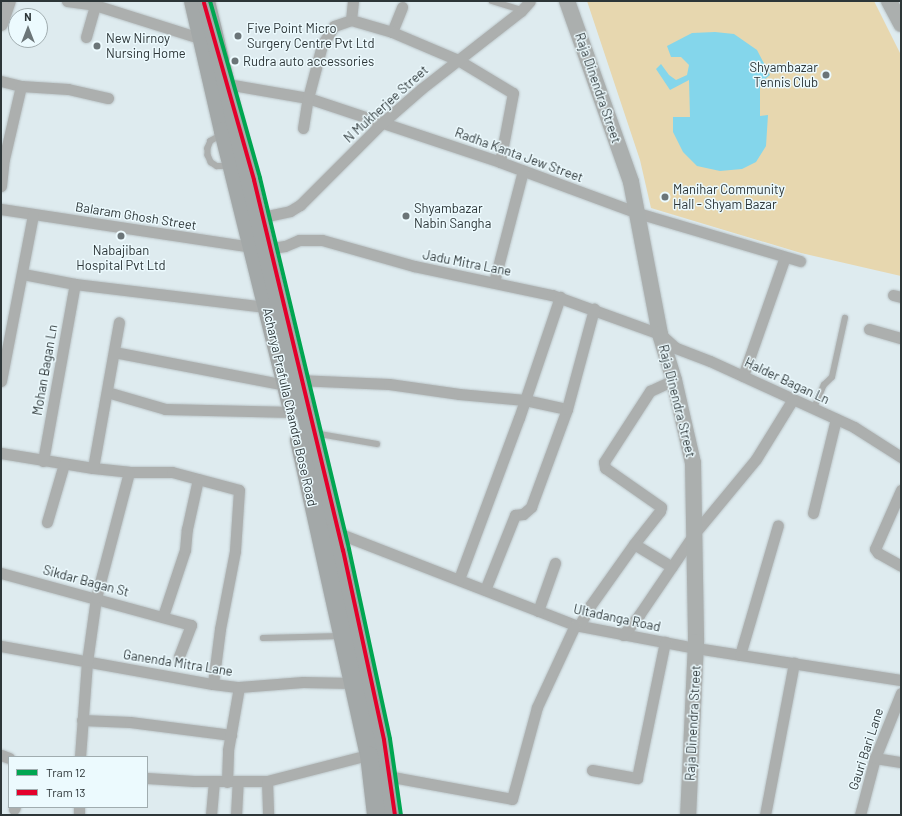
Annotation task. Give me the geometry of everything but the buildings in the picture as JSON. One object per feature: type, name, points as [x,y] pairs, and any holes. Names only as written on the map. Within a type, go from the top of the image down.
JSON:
[{"type":"main road","points":[[193,1],[227,84],[252,219],[291,382],[309,433],[326,529],[376,753],[387,776],[390,815]]},
{"type":"main road","points":[[206,1],[208,37],[224,134],[232,166],[252,219]]},
{"type":"main road","name":"Raja Dinendra Street","points":[[567,1],[631,182],[660,334],[674,380],[693,463],[696,648],[688,815]]},
{"type":"main road","points":[[889,1],[901,24]]},
{"type":"main road","name":"Acharya Prafulla Chandra Bose Road","points":[[260,248],[266,307],[291,382],[293,412],[326,529],[342,636],[352,683],[376,753],[376,815]]},
{"type":"street","points":[[1,24],[9,1]]},
{"type":"street","points":[[67,1],[95,4],[208,37]]},
{"type":"street","points":[[351,20],[353,1]]},
{"type":"street","name":"N Mukherjee Street","points":[[252,219],[290,211],[300,205],[382,123],[421,89],[521,10],[530,1]]},
{"type":"street","points":[[86,37],[95,4]]},
{"type":"street","points":[[392,32],[402,7]]},
{"type":"street","points":[[303,128],[308,98],[322,46],[334,26],[351,20],[392,32],[458,60],[513,93],[500,162]]},
{"type":"street","points":[[1,81],[21,86],[68,89],[108,98]]},
{"type":"street","name":"Radha Kanta Jew Street","points":[[227,84],[308,98],[500,162],[638,213],[800,261]]},
{"type":"street","points":[[1,186],[4,159],[21,86]]},
{"type":"street","points":[[494,282],[523,171]]},
{"type":"street","name":"Balaram Ghosh Street","points":[[1,209],[260,248]]},
{"type":"street","points":[[1,381],[23,274],[33,214]]},
{"type":"street","name":"Jadu Mitra Lane","points":[[260,248],[285,246],[299,240],[322,240],[414,266],[560,297],[660,334]]},
{"type":"street","points":[[743,376],[785,257]]},
{"type":"street","points":[[23,274],[75,284],[266,307]]},
{"type":"street","name":"Mohan Bagan Ln","points":[[43,461],[75,284]]},
{"type":"street","points":[[459,579],[525,400],[560,297]]},
{"type":"street","points":[[485,590],[515,515],[523,514],[531,507],[567,410],[594,309]]},
{"type":"street","points":[[93,468],[119,322]]},
{"type":"street","points":[[869,329],[901,338]]},
{"type":"street","name":"Halder Bagan Ln","points":[[660,334],[676,348],[710,361],[854,427],[901,457]]},
{"type":"street","points":[[114,352],[291,382],[388,384],[459,394],[525,400],[567,410]]},
{"type":"street","points":[[387,776],[512,799],[537,708],[577,626],[634,544],[660,511],[661,507],[605,468],[604,462],[650,391],[674,380]]},
{"type":"street","points":[[107,392],[165,409],[293,412]]},
{"type":"street","points":[[623,635],[639,615],[694,534],[756,459],[793,399]]},
{"type":"street","points":[[813,513],[836,419]]},
{"type":"street","points":[[1,453],[93,468],[129,472],[172,472],[239,490],[235,551],[220,629],[213,684]]},
{"type":"street","points":[[47,522],[64,464]]},
{"type":"street","points":[[80,756],[87,662],[96,598],[129,472]]},
{"type":"street","points":[[163,616],[186,550],[187,529],[198,479]]},
{"type":"street","points":[[901,490],[875,549],[878,553],[901,566]]},
{"type":"street","points":[[740,655],[778,525]]},
{"type":"street","name":"Ultadanga Road","points":[[326,529],[459,579],[577,626],[696,648],[901,680]]},
{"type":"street","points":[[634,544],[672,567]]},
{"type":"street","points":[[538,611],[555,563]]},
{"type":"street","name":"Sikdar Bagan St","points":[[1,573],[163,616],[191,625],[179,656]]},
{"type":"street","points":[[592,770],[637,778],[665,642]]},
{"type":"street","name":"Ganenda Mitra Lane","points":[[1,646],[213,684],[239,687],[303,682],[352,683]]},
{"type":"street","points":[[765,815],[794,663]]},
{"type":"street","points":[[227,782],[231,735],[239,687]]},
{"type":"street","name":"Gauri Bari Lane","points":[[860,815],[875,758],[901,693]]},
{"type":"street","points":[[82,720],[130,722],[231,735]]},
{"type":"street","points":[[148,778],[214,782],[267,781],[376,753]]},
{"type":"street","points":[[875,758],[901,762]]},
{"type":"street","points":[[267,781],[268,815]]},
{"type":"street","points":[[212,815],[214,782]]},
{"type":"street","points":[[236,815],[238,782]]},
{"type":"lane","points":[[492,1],[521,10]]},
{"type":"lane","points":[[814,408],[824,385],[832,377],[845,318]]},
{"type":"lane","points":[[309,433],[377,444]]},
{"type":"lane","points":[[263,638],[342,636]]},
{"type":"shaded area","points":[[587,1],[874,1],[901,55],[901,276],[801,253],[651,208],[640,160]]},
{"type":"water","points":[[715,32],[734,34],[757,50],[770,75],[760,83],[760,116],[768,115],[766,146],[756,162],[742,169],[720,171],[697,166],[683,152],[673,132],[673,117],[690,117],[689,80],[670,90],[656,69],[661,64],[669,75],[676,80],[687,75],[689,65],[681,57],[671,57],[667,46],[692,33]]},
{"type":"tram line","points":[[206,1],[257,179],[345,550],[386,739],[398,815]]},
{"type":"tram line","name":"12","points":[[210,1],[260,178],[349,549],[390,739],[401,815]]},
{"type":"tram line","name":"13","points":[[204,3],[254,180],[343,550],[384,740],[395,815]]},
{"type":"place","name":"Five Point Micro Surgery Centre Pvt Ltd","points":[[238,36]]},
{"type":"place","name":"New Nirnoy Nursing Home","points":[[97,46]]},
{"type":"place","name":"Rudra auto accessories","points":[[235,61]]},
{"type":"place","name":"Shyambazar Tennis Club","points":[[826,75]]},
{"type":"place","name":"Manihar Community Hall - Shyam Bazar","points":[[665,197]]},
{"type":"place","name":"Shyambazar Nabin Sangha","points":[[406,216]]},
{"type":"place","name":"Nabajiban Hospital Pvt Ltd","points":[[121,236]]}]
